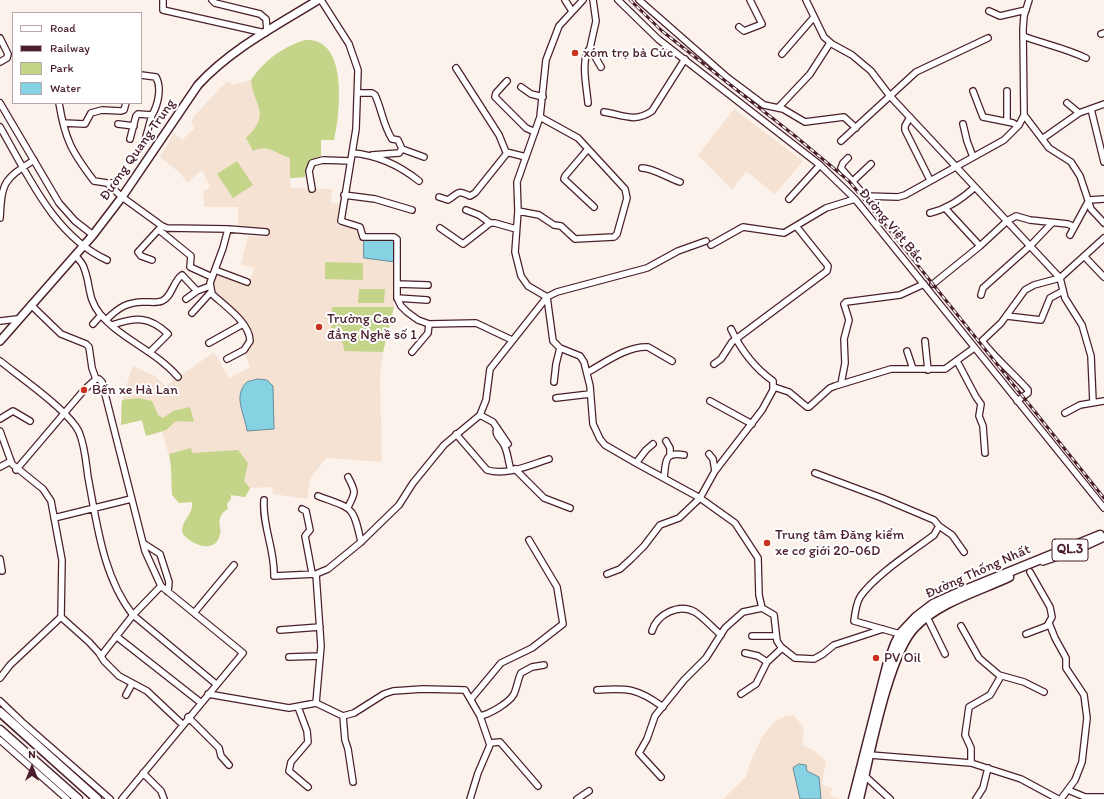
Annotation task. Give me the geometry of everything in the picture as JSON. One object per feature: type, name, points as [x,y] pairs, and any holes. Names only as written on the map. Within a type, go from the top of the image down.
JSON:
[{"type":"highway","name":"Đường Thống Nhất","points":[[853,799],[903,636],[916,617],[933,604],[1102,534]]},
{"type":"highway","name":"Đường Thống Nhất","points":[[903,636],[927,617],[958,600],[1038,561]]},
{"type":"highway","points":[[0,712],[97,799]]},
{"type":"highway","points":[[0,730],[78,799]]},
{"type":"highway","name":"Đường Thống Nhất","points":[[860,799],[865,776],[867,755]]},
{"type":"main road","name":"Đường Quang Trung","points":[[0,341],[17,319],[93,235],[122,197],[198,85],[213,69],[232,53],[318,0]]},
{"type":"street","points":[[163,0],[163,10],[266,32],[266,19],[260,14],[216,3],[212,0]]},
{"type":"street","points":[[322,0],[349,44],[358,70],[356,129],[344,195],[341,222],[358,225],[363,237],[394,237],[397,239],[397,298],[401,306],[418,320],[429,324],[476,323],[512,340]]},
{"type":"street","points":[[565,0],[572,11]]},
{"type":"street","points":[[547,297],[536,292],[523,280],[515,252],[518,211],[517,182],[540,117],[546,60],[559,26],[583,0]]},
{"type":"street","points":[[588,103],[584,62],[586,52],[590,48],[596,21],[593,0]]},
{"type":"street","name":"Đường Việt Bắc","points":[[618,0],[658,39],[820,165],[855,199],[1104,508]]},
{"type":"street","points":[[639,0],[728,78],[764,105],[778,108],[805,122],[844,117],[856,128]]},
{"type":"street","points":[[739,27],[744,31],[762,24],[750,0]]},
{"type":"street","points":[[806,0],[824,37],[830,43],[852,55],[871,71],[890,96],[1060,278],[1066,300],[1082,325],[1091,356],[1093,402]]},
{"type":"street","points":[[848,158],[843,163],[841,168],[866,196],[898,197],[1004,140],[1018,126],[1024,115],[1023,36],[1026,10],[1029,0]]},
{"type":"street","points":[[990,11],[1000,16],[1026,10]]},
{"type":"street","points":[[782,54],[814,17]]},
{"type":"street","points":[[1023,36],[1047,45],[1066,48],[1086,58]]},
{"type":"street","points":[[0,38],[8,56],[0,62]]},
{"type":"street","points":[[841,141],[916,72],[988,38]]},
{"type":"street","points":[[778,108],[810,74],[830,43]]},
{"type":"street","points":[[590,48],[601,67]]},
{"type":"street","points":[[604,112],[631,118],[644,116],[652,111],[685,59]]},
{"type":"street","points":[[456,68],[499,135],[507,153]]},
{"type":"street","points":[[142,75],[156,77],[158,81],[156,105],[145,140]]},
{"type":"street","points":[[507,82],[496,93],[495,97],[526,128],[535,132]]},
{"type":"street","points":[[521,87],[531,94],[543,97]]},
{"type":"street","points":[[973,91],[982,116],[1018,126]]},
{"type":"street","points":[[1007,91],[1007,122]]},
{"type":"street","points":[[358,93],[372,93],[375,95],[388,133],[392,139],[400,142],[402,149]]},
{"type":"street","points":[[1067,102],[1079,113]]},
{"type":"street","points":[[0,103],[59,203],[75,221],[93,235]]},
{"type":"street","points":[[59,104],[63,123],[74,155],[94,181],[107,183],[191,256],[190,267],[212,277]]},
{"type":"street","points":[[63,123],[85,124],[91,113],[102,110],[124,110],[126,104]]},
{"type":"street","points":[[1042,139],[1079,113],[1104,104]]},
{"type":"street","points":[[1091,109],[1104,162]]},
{"type":"street","points":[[130,139],[136,116],[138,114],[152,115]]},
{"type":"street","points":[[1024,115],[1049,148],[1071,162],[1080,176],[1092,211],[1104,223]]},
{"type":"street","points":[[518,211],[539,215],[554,225],[561,226],[576,239],[616,236],[627,193],[572,133],[540,117]]},
{"type":"street","points":[[910,117],[905,126],[905,130],[930,180]]},
{"type":"street","points":[[118,124],[134,126]]},
{"type":"street","points":[[963,124],[967,141],[973,156]]},
{"type":"street","points":[[0,127],[3,137],[24,167],[50,211],[65,229],[92,253],[107,260]]},
{"type":"street","points":[[372,156],[399,153],[402,149]]},
{"type":"street","points":[[402,149],[424,156]]},
{"type":"street","points":[[588,149],[586,149],[564,179],[594,208]]},
{"type":"street","points":[[352,153],[372,156],[397,166],[419,181]]},
{"type":"street","points":[[507,153],[515,153],[526,156]]},
{"type":"street","points":[[439,197],[448,200],[459,192],[463,191],[470,196],[475,193],[507,153]]},
{"type":"street","points":[[0,218],[4,185],[8,178],[34,160]]},
{"type":"street","points":[[312,189],[309,171],[312,163],[323,160],[350,161]]},
{"type":"street","points":[[853,182],[871,164]]},
{"type":"street","points":[[788,199],[820,165]]},
{"type":"street","points":[[642,168],[649,168],[666,177],[680,182]]},
{"type":"street","points":[[930,213],[945,208],[964,197],[975,187]]},
{"type":"street","points":[[344,195],[374,199],[412,210]]},
{"type":"street","points":[[264,500],[265,520],[273,555],[274,576],[314,574],[328,569],[361,542],[399,505],[444,445],[480,415],[486,400],[490,369],[547,297],[558,292],[647,268],[678,251],[708,243],[743,227],[781,234],[826,208],[855,199]]},
{"type":"street","points":[[1089,200],[1104,199]]},
{"type":"street","points":[[1070,235],[1089,200]]},
{"type":"street","points":[[945,208],[980,246]]},
{"type":"street","points":[[466,210],[479,215],[490,223]]},
{"type":"street","points":[[933,284],[980,246],[1007,221],[1017,216],[1030,220],[1068,224],[1074,227]]},
{"type":"street","points":[[440,228],[463,244],[490,223],[496,222],[516,230]]},
{"type":"street","points":[[981,295],[983,288],[1030,246],[1052,223]]},
{"type":"street","points":[[714,364],[721,359],[731,343],[827,271],[828,266],[796,226]]},
{"type":"street","points":[[160,228],[228,229],[266,232]]},
{"type":"street","points":[[152,260],[141,256],[138,252],[160,228]]},
{"type":"street","points":[[192,313],[210,289],[212,277],[228,229]]},
{"type":"street","points":[[1017,401],[1028,393],[1028,390],[1005,364],[995,357],[982,341],[1007,316],[1025,290],[1034,285],[1060,278],[1104,238]]},
{"type":"street","points":[[75,256],[84,268],[89,295],[95,308],[101,316],[166,364],[178,377]]},
{"type":"street","points":[[1084,256],[1104,277]]},
{"type":"street","points":[[215,270],[247,282]]},
{"type":"street","points":[[106,320],[125,304],[133,302],[159,302],[164,300],[182,275],[197,291]]},
{"type":"street","points":[[397,284],[428,285]]},
{"type":"street","points":[[841,384],[845,363],[844,339],[849,320],[844,304],[900,295],[924,284]]},
{"type":"street","points":[[186,299],[197,291],[210,289]]},
{"type":"street","points":[[210,289],[249,332],[250,344],[244,350],[228,359]]},
{"type":"street","points":[[1007,316],[1040,321],[1043,318],[1050,298],[1063,291]]},
{"type":"street","points":[[547,297],[552,339],[560,348],[580,356],[588,372],[593,424],[600,439],[605,445],[700,498],[735,522],[758,558],[759,594],[762,608]]},
{"type":"street","points":[[397,298],[427,300]]},
{"type":"street","points":[[30,305],[60,334],[86,344],[89,348],[92,368],[96,379],[99,379],[102,382],[143,543],[161,586],[243,653],[200,702],[122,799]]},
{"type":"street","points":[[93,324],[101,316]]},
{"type":"street","points":[[0,321],[17,319]]},
{"type":"street","points":[[112,325],[138,319],[147,320],[160,326],[168,334],[150,352]]},
{"type":"street","points":[[209,343],[242,324]]},
{"type":"street","points":[[412,352],[428,333],[429,324]]},
{"type":"street","points":[[607,574],[620,569],[631,559],[644,546],[660,525],[678,518],[700,498],[715,472],[752,424],[774,387],[773,381],[755,366],[742,351],[731,329]]},
{"type":"street","points":[[925,341],[928,370]]},
{"type":"street","points":[[588,372],[622,353],[644,346],[648,346],[672,361]]},
{"type":"street","points":[[554,382],[560,348]]},
{"type":"street","points":[[774,387],[789,392],[809,407],[830,388],[841,384],[884,370],[945,369],[974,348]]},
{"type":"street","points":[[907,350],[913,369]]},
{"type":"street","points":[[0,361],[65,414],[78,432],[82,444],[101,540],[114,585],[133,615],[216,684]]},
{"type":"street","points":[[957,361],[981,404],[979,416],[983,426],[985,453]]},
{"type":"street","points":[[16,470],[96,379]]},
{"type":"street","points":[[556,398],[590,394]]},
{"type":"street","points":[[710,401],[752,424]]},
{"type":"street","points":[[1065,413],[1080,405],[1104,401]]},
{"type":"street","points":[[0,419],[13,411],[30,421]]},
{"type":"street","points":[[480,415],[493,422],[508,444]]},
{"type":"street","points":[[497,428],[497,434],[505,447],[506,457],[513,469],[542,497],[570,508]]},
{"type":"street","points":[[0,431],[11,461],[16,470],[43,489],[51,501],[62,560],[61,617],[10,665],[0,678]]},
{"type":"street","points":[[456,434],[487,470],[513,469],[549,459]]},
{"type":"street","points":[[666,441],[670,448],[670,456]]},
{"type":"street","points":[[636,463],[649,446],[653,444]]},
{"type":"street","points":[[664,478],[666,460],[670,456],[677,454],[684,456]]},
{"type":"street","points":[[709,454],[713,459],[715,472]]},
{"type":"street","points":[[0,467],[11,461]]},
{"type":"street","points":[[815,473],[882,498],[934,520],[939,526],[952,535],[964,552]]},
{"type":"street","points":[[348,477],[355,490],[355,494],[348,508]]},
{"type":"street","points":[[318,496],[348,508],[353,512],[361,542]]},
{"type":"street","points":[[54,518],[131,499]]},
{"type":"street","points":[[302,509],[308,513],[310,530],[304,536],[314,574],[320,628],[320,656],[316,703]]},
{"type":"street","points":[[903,636],[854,621],[857,606],[860,598],[876,580],[934,535],[939,526]]},
{"type":"street","points":[[471,699],[501,664],[532,648],[563,624],[557,587],[529,540]]},
{"type":"street","points":[[143,543],[160,554],[169,582],[168,592]]},
{"type":"street","points":[[0,559],[2,571]]},
{"type":"street","points":[[194,613],[234,565]]},
{"type":"street","points":[[1026,634],[1043,628],[1049,623],[1052,617],[1051,610],[1030,572]]},
{"type":"street","points":[[101,656],[133,615],[161,586]]},
{"type":"street","points":[[661,777],[639,752],[647,739],[652,721],[684,680],[703,663],[725,628],[739,614],[745,611],[762,608],[774,615],[776,636],[782,648],[795,658],[811,660],[823,654],[834,644],[883,629]]},
{"type":"street","points":[[652,631],[656,622],[662,616],[677,609],[683,609],[695,612],[721,635]]},
{"type":"street","points":[[61,617],[75,629],[119,676],[147,691],[182,724]]},
{"type":"street","points":[[927,617],[945,654]]},
{"type":"street","points":[[867,755],[971,763],[1021,779],[1059,799],[1068,790],[1076,778],[1082,762],[1086,736],[1085,698],[1066,668],[1066,658],[1049,623]]},
{"type":"street","points":[[961,626],[979,658],[1001,676],[1024,682],[1044,692]]},
{"type":"street","points":[[280,630],[320,628]]},
{"type":"street","points":[[116,636],[200,702]]},
{"type":"street","points":[[752,636],[776,636]]},
{"type":"street","points":[[740,694],[756,684],[767,662],[782,648]]},
{"type":"street","points":[[745,653],[758,656],[767,662]]},
{"type":"street","points":[[289,657],[320,656]]},
{"type":"street","points":[[480,716],[493,712],[509,700],[513,695],[521,672],[532,667],[544,665]]},
{"type":"street","points":[[971,763],[971,748],[964,735],[969,707],[990,695],[1001,676]]},
{"type":"street","points":[[126,695],[132,684]]},
{"type":"street","points":[[208,694],[278,707],[298,707],[316,703],[343,716],[354,713],[384,694],[393,691],[461,689],[468,693],[480,716],[490,743],[478,773],[470,799]]},
{"type":"street","points":[[597,690],[631,690],[639,692],[662,707]]},
{"type":"street","points":[[0,701],[110,799]]},
{"type":"street","points":[[298,707],[307,732],[308,742],[291,762],[289,771],[308,787]]},
{"type":"street","points":[[343,716],[345,740],[348,749],[353,782]]},
{"type":"street","points":[[188,717],[219,748],[221,756],[229,765]]},
{"type":"street","points":[[0,740],[67,799]]},
{"type":"street","points":[[490,743],[500,742],[504,745],[513,758],[538,786]]},
{"type":"street","points":[[976,799],[983,788],[988,768]]},
{"type":"street","points":[[143,773],[161,791],[164,799]]},
{"type":"street","points":[[865,776],[890,799]]},
{"type":"street","points":[[1068,790],[1085,797],[1104,797]]},
{"type":"street","points":[[577,799],[589,791]]},
{"type":"shaded area","name":"Trường Cao đẳng Nghề số 1","points":[[305,40],[316,41],[322,44],[334,61],[339,87],[338,119],[334,140],[321,140],[321,156],[309,162],[305,170],[305,177],[290,178],[291,188],[332,189],[331,203],[341,204],[338,225],[355,227],[364,240],[395,240],[394,307],[383,352],[380,378],[382,462],[326,458],[310,479],[307,499],[273,494],[272,487],[251,488],[245,497],[230,495],[179,503],[172,495],[171,462],[162,432],[146,436],[142,420],[121,425],[121,406],[125,389],[133,366],[155,376],[166,386],[214,352],[229,378],[250,367],[245,354],[253,345],[251,332],[212,287],[217,273],[248,285],[255,267],[241,265],[248,236],[265,237],[266,230],[238,227],[238,207],[204,207],[203,192],[210,187],[202,170],[187,183],[181,174],[160,157],[174,133],[182,140],[195,128],[191,122],[196,114],[221,87],[229,81],[232,85],[251,80],[259,69],[274,55]]},
{"type":"shaded area","points":[[734,109],[803,161],[775,194],[746,171],[732,190],[698,155]]},
{"type":"shaded area","points":[[794,715],[804,728],[802,745],[813,750],[826,761],[822,785],[832,788],[830,796],[840,799],[723,799],[746,777],[749,765],[762,737],[775,721],[786,716]]},
{"type":"green space","points":[[305,40],[319,42],[329,51],[335,63],[338,79],[338,113],[334,140],[321,140],[321,156],[308,164],[305,177],[290,178],[290,158],[272,150],[262,148],[253,151],[246,138],[254,129],[260,116],[251,80],[256,73],[274,56],[281,51]]},
{"type":"green space","points":[[237,161],[253,185],[233,198],[217,174]]},
{"type":"green space","points":[[325,262],[363,263],[363,280],[325,279]]},
{"type":"green space","points":[[359,289],[385,289],[384,303],[358,303]]},
{"type":"green space","points":[[332,307],[394,307],[383,352],[344,351],[340,339],[331,336]]},
{"type":"green space","points":[[139,398],[152,401],[158,415],[163,418],[173,411],[190,407],[194,422],[176,421],[166,430],[146,436],[142,420],[121,425],[122,400]]},
{"type":"green space","points":[[191,448],[192,453],[238,450],[248,463],[244,481],[250,488],[245,497],[231,495],[231,499],[227,504],[228,509],[220,517],[220,532],[218,540],[209,546],[203,546],[192,542],[183,534],[183,525],[191,511],[192,502],[179,503],[172,495],[169,454]]},
{"type":"water","points":[[364,240],[395,240],[395,262],[364,258]]},
{"type":"water","points":[[258,379],[267,380],[273,386],[274,429],[247,431],[240,393],[247,382]]},
{"type":"water","points":[[799,764],[806,765],[807,771],[819,777],[821,799],[800,799],[793,768]]},
{"type":"railway","points":[[630,0],[662,31],[795,136],[849,181],[1104,498]]},
{"type":"place","name":"xóm trọ bà Cúc","points":[[575,53]]},
{"type":"place","name":"Trường Cao đẳng Nghề số 1","points":[[319,327]]},
{"type":"place","name":"Bến xe Hà Lan","points":[[84,390]]},
{"type":"place","name":"Trung tâm Đăng kiểm xe cơ giới 20-06D","points":[[767,543]]},
{"type":"place","name":"PV Oil","points":[[876,658]]}]
